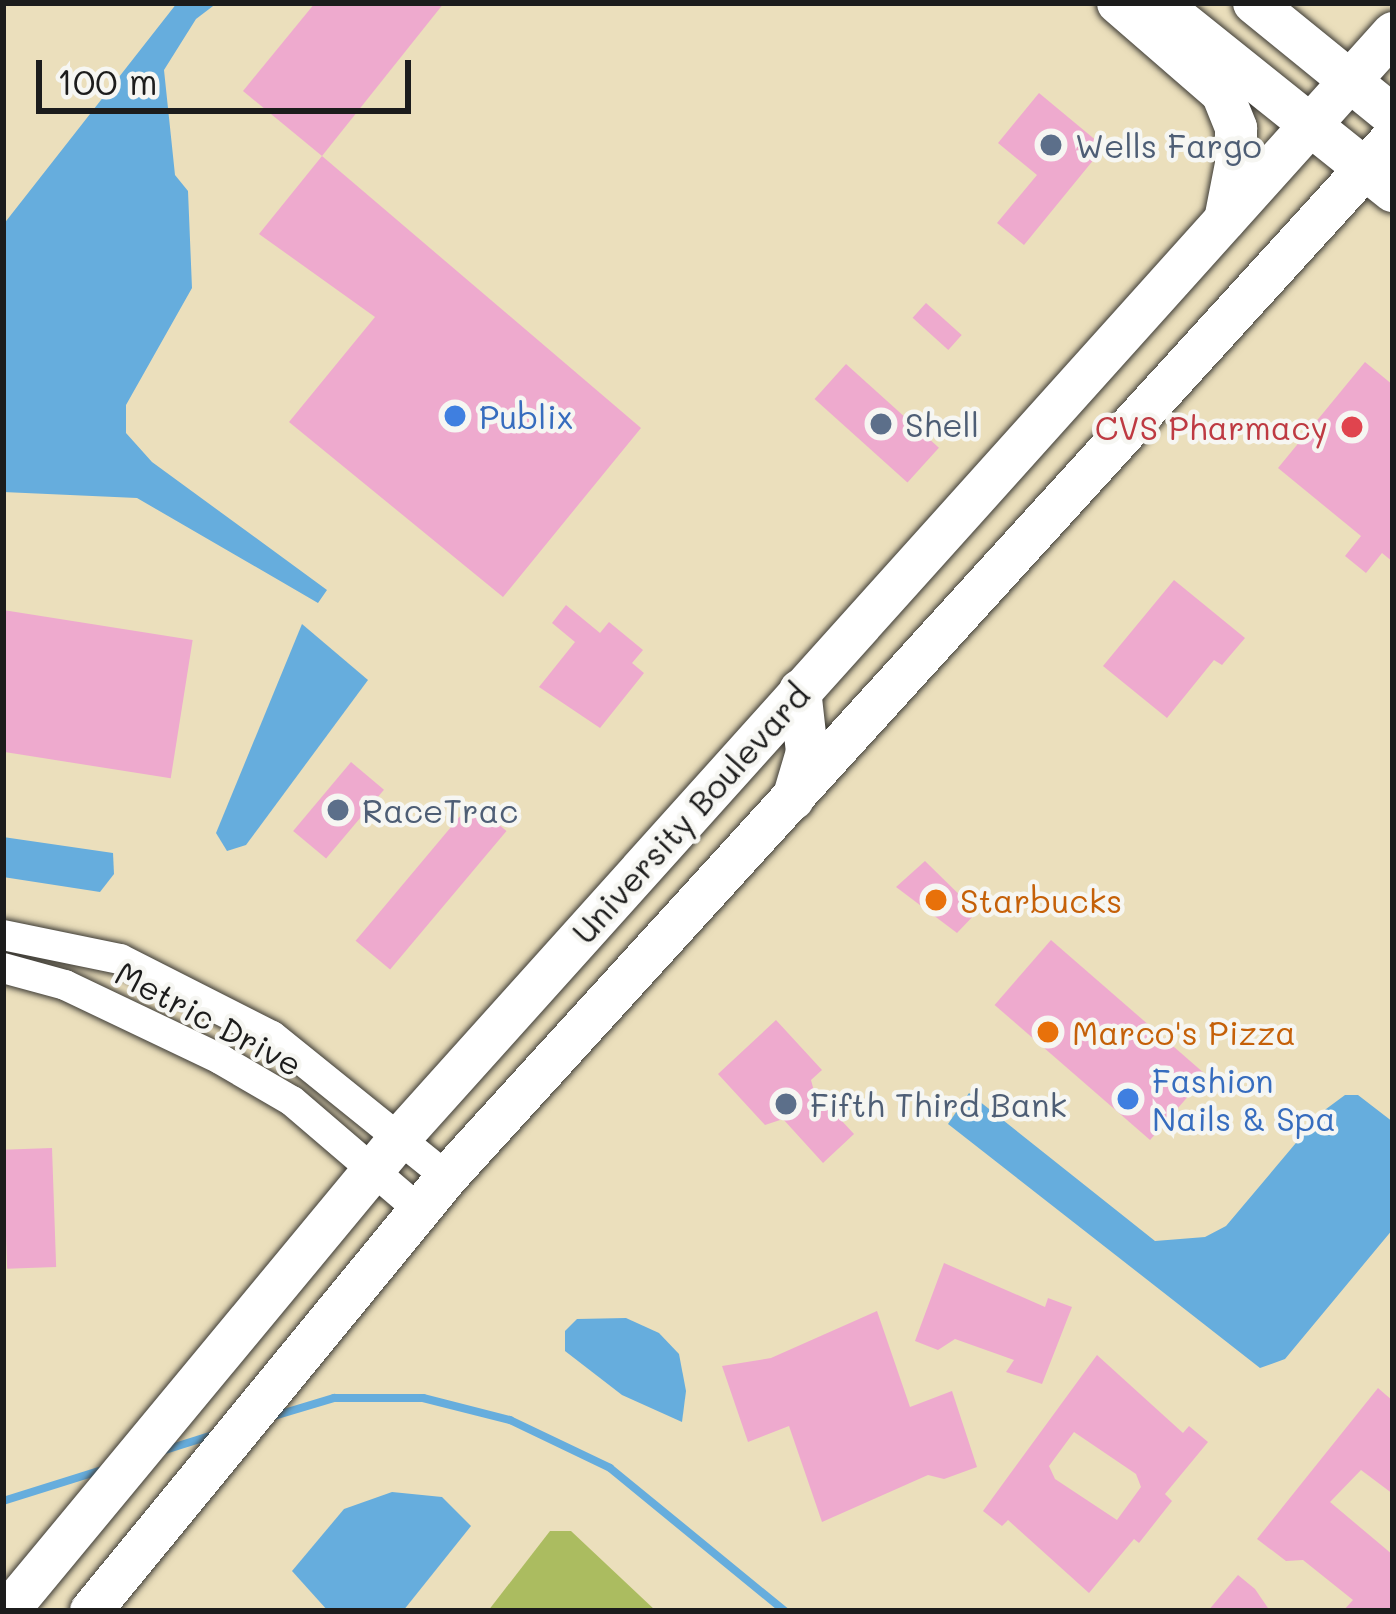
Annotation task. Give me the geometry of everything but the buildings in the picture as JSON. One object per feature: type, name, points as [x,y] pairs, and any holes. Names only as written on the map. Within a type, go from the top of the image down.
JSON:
[{"type":"street","points":[[1118,3],[1222,94],[1235,128],[1236,164],[1224,222]]},
{"type":"street","points":[[1158,3],[1310,127],[1384,166]]},
{"type":"street","points":[[1254,3],[1393,116]]},
{"type":"street","name":"University Boulevard","points":[[8,1611],[386,1155],[1393,33]]},
{"type":"street","name":"University Boulevard","points":[[91,1611],[447,1177],[1384,166]]},
{"type":"street","points":[[791,806],[807,752],[800,690]]},
{"type":"street","name":"Metric Drive","points":[[3,935],[120,959],[272,1036],[386,1155],[418,1210]]},
{"type":"street","points":[[105,1002],[120,959]]},
{"type":"street","name":"Metric Drive","points":[[3,968],[105,1002],[386,1155],[447,1177]]},
{"type":"green space","points":[[550,1531],[571,1531],[656,1611],[488,1611]]},
{"type":"water","points":[[177,3],[217,3],[196,19],[164,70],[175,175],[188,191],[192,288],[126,405],[126,433],[152,462],[327,590],[318,603],[137,498],[3,492],[3,225]]},
{"type":"water","points":[[302,624],[368,680],[246,845],[227,851],[216,833]]},
{"type":"water","points":[[3,837],[113,853],[114,874],[100,892],[3,877]]},
{"type":"water","points":[[969,1093],[1155,1241],[1205,1237],[1226,1226],[1322,1112],[1345,1095],[1358,1095],[1393,1122],[1393,1229],[1285,1359],[1260,1368],[948,1124]]},
{"type":"water","points":[[626,1318],[659,1333],[679,1354],[686,1391],[682,1422],[622,1395],[565,1351],[565,1331],[577,1319]]},
{"type":"water","points":[[392,1492],[442,1497],[471,1526],[403,1611],[328,1611],[292,1571],[344,1509]]},
{"type":"waterway","points":[[274,1416],[334,1398],[423,1398],[510,1420],[610,1468],[785,1611]]},
{"type":"waterway","points":[[165,1450],[213,1435]]},
{"type":"waterway","points":[[3,1501],[105,1469]]},
{"type":"place","name":"Wells Fargo","points":[[1051,145]]},
{"type":"place","name":"Publix","points":[[455,416]]},
{"type":"place","name":"Shell","points":[[881,424]]},
{"type":"place","name":"CVS Pharmacy","points":[[1352,427]]},
{"type":"place","name":"RaceTrac","points":[[338,810]]},
{"type":"place","name":"Starbucks","points":[[936,900]]},
{"type":"place","name":"Marco's Pizza","points":[[1048,1032]]},
{"type":"place","name":"Fashion Nails & Spa","points":[[1128,1099]]},
{"type":"place","name":"Fifth Third Bank","points":[[786,1104]]}]
